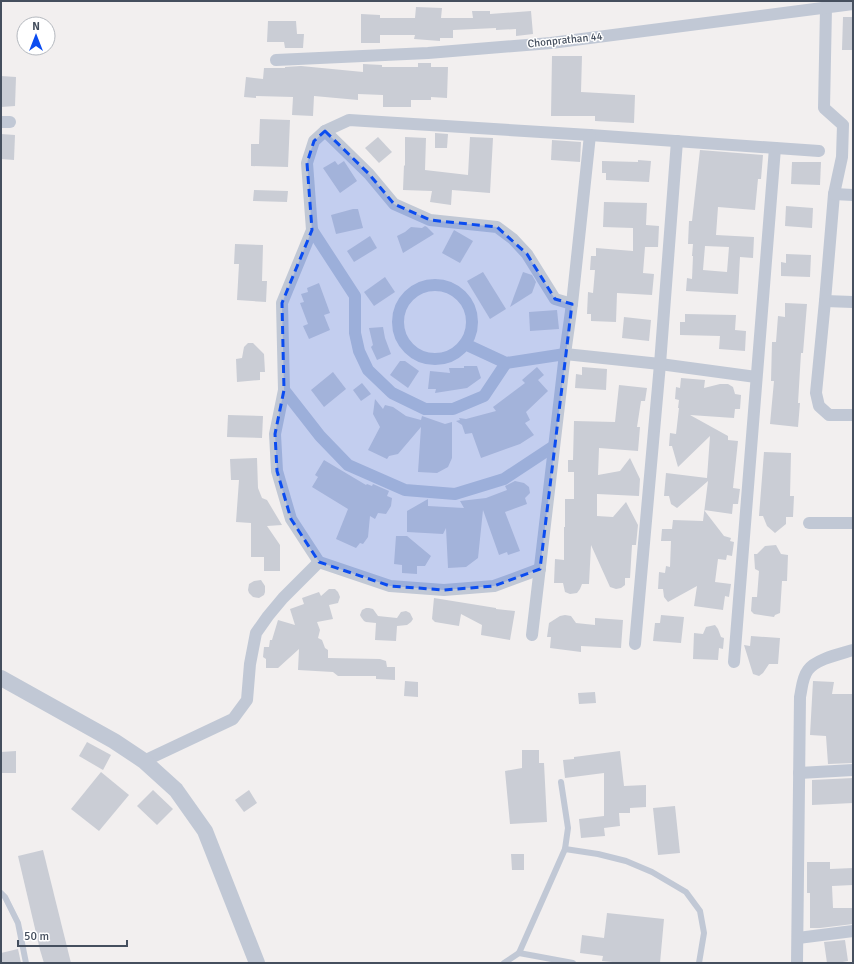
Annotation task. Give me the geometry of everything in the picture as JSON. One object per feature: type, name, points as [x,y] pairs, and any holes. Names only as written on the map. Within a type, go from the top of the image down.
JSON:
[{"type":"street","name":"Chonprathan 44","points":[[276,60],[428,52],[550,43],[853,4]]},
{"type":"street","points":[[826,8],[824,108],[843,125],[842,157],[834,194],[816,393],[819,406],[829,414],[853,415]]},
{"type":"street","points":[[540,569],[494,586],[444,590],[390,586],[319,562],[291,518],[276,471],[275,434],[284,390],[282,303],[312,230],[306,162],[314,141],[325,131],[349,120],[819,151]]},
{"type":"street","points":[[325,131],[369,174],[394,204],[430,220],[497,227],[513,239],[527,254],[554,300],[572,304]]},
{"type":"street","points":[[532,635],[572,304],[590,135]]},
{"type":"street","points":[[635,644],[660,364],[677,141]]},
{"type":"street","points":[[734,662],[775,148]]},
{"type":"street","points":[[834,194],[853,195]]},
{"type":"street","points":[[312,230],[355,296],[356,333],[359,352],[368,370],[392,393],[425,409],[453,409],[484,396],[506,363]]},
{"type":"street","points":[[437,285],[450,288],[458,293],[467,303],[471,315],[471,333],[465,344],[454,354],[442,359],[429,359],[414,354],[405,345],[399,335],[397,322],[399,310],[404,301],[413,292],[424,287],[437,285]]},
{"type":"street","points":[[825,301],[853,302]]},
{"type":"street","points":[[465,344],[506,363],[565,354],[660,364],[756,377]]},
{"type":"street","points":[[284,390],[320,436],[348,465],[405,490],[456,494],[504,479],[554,446]]},
{"type":"street","points":[[809,523],[853,523]]},
{"type":"street","points":[[144,761],[234,719],[247,700],[250,664],[256,633],[283,598],[319,562]]},
{"type":"street","points":[[797,963],[800,697],[803,680],[808,669],[822,660],[853,650]]},
{"type":"street","points":[[1,678],[114,741],[144,761],[176,790],[205,831],[257,963]]},
{"type":"street","points":[[799,773],[853,770]]},
{"type":"street","points":[[798,938],[853,931]]},
{"type":"lane","points":[[504,963],[519,953],[565,849],[568,828],[561,782]]},
{"type":"lane","points":[[565,849],[598,854],[626,861],[652,872],[686,892],[700,911],[704,933],[700,963]]},
{"type":"lane","points":[[1,893],[5,897],[18,923],[26,963]]},
{"type":"lane","points":[[519,953],[573,963]]},
{"type":"highlighted area","points":[[325,131],[369,174],[394,204],[430,220],[497,227],[527,254],[555,299],[572,304],[540,569],[494,586],[444,590],[390,586],[319,562],[291,519],[277,471],[275,434],[284,390],[282,303],[312,230],[307,163],[314,141]]},
{"type":"building","points":[[416,7],[442,8],[441,18],[473,18],[472,11],[490,11],[490,14],[531,11],[533,34],[516,36],[516,29],[496,30],[496,28],[453,30],[453,38],[440,38],[440,41],[414,39],[415,35],[380,35],[380,43],[361,43],[361,14],[380,15],[380,18],[415,18]]},
{"type":"building","points":[[843,17],[853,17],[853,50],[842,50]]},
{"type":"building","points":[[268,21],[296,21],[297,34],[304,34],[303,48],[285,48],[284,42],[267,42]]},
{"type":"building","points":[[552,56],[582,56],[581,92],[635,95],[634,123],[595,121],[595,116],[551,116]]},
{"type":"building","points":[[418,63],[431,63],[431,67],[448,67],[447,98],[431,97],[431,100],[411,100],[411,107],[383,107],[383,95],[358,94],[358,100],[314,96],[313,116],[292,115],[293,97],[244,97],[246,77],[263,79],[264,68],[301,66],[363,72],[363,64],[382,65],[382,67],[418,67]]},
{"type":"building","points":[[1,76],[16,77],[15,106],[1,107]]},
{"type":"building","points":[[260,119],[290,120],[288,167],[251,166],[251,144],[259,144]]},
{"type":"building","points":[[435,133],[448,134],[447,148],[435,148]]},
{"type":"building","points":[[1,134],[15,135],[14,160],[1,159]]},
{"type":"building","points":[[378,137],[392,152],[379,163],[365,148]]},
{"type":"building","points":[[405,137],[426,138],[425,170],[468,175],[470,137],[493,138],[490,193],[452,190],[451,205],[430,202],[432,191],[403,190]]},
{"type":"building","points":[[552,140],[581,142],[580,162],[551,160]]},
{"type":"building","points":[[700,150],[763,155],[761,179],[758,179],[755,210],[718,207],[716,235],[754,237],[753,258],[740,257],[738,294],[686,291],[687,278],[692,279],[693,244],[688,244],[689,221],[692,221]],"holes":[[[705,246],[729,247],[727,272],[703,270]]]},
{"type":"building","points":[[638,160],[651,161],[649,182],[606,180],[606,173],[602,173],[602,161],[638,162]]},
{"type":"building","points":[[335,161],[338,165],[344,161],[357,181],[340,193],[323,168]]},
{"type":"building","points":[[792,162],[821,162],[820,185],[791,184]]},
{"type":"building","points":[[254,190],[288,191],[287,202],[253,201]]},
{"type":"building","points":[[604,202],[647,203],[646,225],[659,226],[658,247],[645,247],[643,273],[654,274],[652,295],[617,293],[616,322],[591,321],[591,314],[587,314],[588,292],[593,293],[595,270],[590,270],[591,256],[596,256],[596,248],[633,251],[633,228],[603,227]]},
{"type":"building","points":[[786,206],[813,208],[812,228],[785,226]]},
{"type":"building","points":[[358,209],[363,228],[336,234],[331,215]]},
{"type":"building","points":[[425,226],[434,234],[403,253],[397,236],[411,227],[422,228]]},
{"type":"building","points":[[454,230],[473,241],[460,263],[442,253]]},
{"type":"building","points":[[370,236],[377,248],[354,262],[347,251]]},
{"type":"building","points":[[235,244],[263,245],[262,281],[267,281],[266,302],[237,300],[239,264],[234,264]]},
{"type":"building","points":[[786,254],[811,255],[810,277],[781,276],[781,262],[786,263]]},
{"type":"building","points":[[483,272],[506,309],[490,319],[467,281]]},
{"type":"building","points":[[523,272],[532,275],[536,282],[532,293],[510,307]]},
{"type":"building","points":[[385,277],[395,292],[374,306],[364,292]]},
{"type":"building","points":[[319,283],[330,313],[324,315],[330,330],[309,339],[303,326],[308,324],[300,303],[304,302],[301,294],[308,292],[307,288]]},
{"type":"building","points":[[785,303],[807,304],[803,353],[801,353],[798,427],[770,424],[774,381],[771,381],[772,342],[776,342],[778,316],[785,317]]},
{"type":"building","points":[[557,310],[559,329],[530,331],[529,312]]},
{"type":"building","points":[[685,314],[736,315],[735,330],[746,331],[745,351],[719,349],[720,336],[680,335],[680,322],[685,322]]},
{"type":"building","points":[[624,317],[651,320],[649,341],[622,338]]},
{"type":"building","points":[[383,327],[385,338],[391,354],[377,360],[371,347],[373,345],[369,328]]},
{"type":"building","points":[[248,343],[253,343],[264,354],[265,372],[260,372],[260,380],[237,382],[236,359],[242,358],[244,347]]},
{"type":"building","points":[[400,361],[405,361],[419,371],[408,388],[390,375]]},
{"type":"building","points":[[464,366],[477,366],[481,378],[467,388],[435,393],[436,389],[428,389],[430,371],[450,373],[449,368],[464,368]]},
{"type":"building","points":[[537,367],[544,375],[538,380],[548,391],[526,412],[530,420],[525,423],[534,435],[520,444],[481,458],[472,433],[465,434],[462,425],[456,421],[460,420],[459,418],[466,419],[496,411],[493,407],[525,383],[522,380]]},
{"type":"building","points":[[582,367],[607,369],[606,390],[575,388],[576,374],[582,375]]},
{"type":"building","points":[[333,372],[346,389],[324,407],[311,390]]},
{"type":"building","points":[[681,378],[705,380],[704,388],[720,384],[728,384],[733,387],[735,394],[741,395],[740,409],[735,409],[734,418],[690,415],[728,436],[728,440],[738,441],[733,488],[740,489],[738,504],[733,504],[732,514],[704,510],[708,481],[677,508],[671,504],[669,496],[664,496],[666,473],[707,478],[710,436],[678,467],[672,446],[669,446],[670,433],[676,434],[679,400],[675,399],[676,387],[680,388]]},
{"type":"building","points":[[362,383],[371,394],[361,401],[353,390]]},
{"type":"building","points":[[619,385],[647,388],[645,401],[641,401],[637,427],[640,427],[638,451],[599,448],[598,475],[620,471],[630,458],[640,479],[639,496],[597,494],[597,516],[613,517],[626,502],[638,525],[636,545],[632,545],[630,578],[625,578],[625,585],[621,588],[616,589],[610,587],[591,545],[589,584],[582,584],[577,593],[570,594],[565,592],[563,583],[554,583],[555,559],[564,560],[565,499],[574,499],[574,472],[568,472],[568,460],[573,460],[574,421],[615,422]]},
{"type":"building","points":[[375,399],[383,409],[385,405],[393,407],[406,416],[421,420],[422,416],[445,424],[452,422],[452,458],[448,467],[437,473],[418,472],[421,427],[398,454],[389,456],[387,459],[368,450],[380,427],[373,414]]},
{"type":"building","points":[[228,415],[263,416],[262,438],[227,437]]},
{"type":"building","points":[[764,452],[791,453],[790,496],[794,496],[793,517],[786,517],[786,524],[775,533],[767,526],[763,516],[759,516]]},
{"type":"building","points":[[257,458],[258,488],[262,498],[267,500],[282,525],[267,526],[280,545],[280,571],[264,571],[264,557],[251,557],[251,523],[236,522],[239,480],[231,480],[230,459]]},
{"type":"building","points":[[324,460],[366,485],[372,486],[373,484],[389,491],[387,496],[392,498],[391,506],[386,514],[378,513],[375,519],[370,516],[368,537],[363,544],[360,543],[356,548],[336,539],[348,509],[312,487],[318,477],[315,475]]},
{"type":"building","points":[[515,481],[524,483],[529,487],[530,493],[525,498],[527,504],[505,512],[520,551],[508,555],[507,552],[499,555],[483,510],[478,558],[466,567],[448,568],[446,528],[443,534],[407,532],[407,511],[428,499],[428,506],[464,508],[460,501],[486,498],[507,490],[505,486]]},
{"type":"building","points":[[704,510],[724,536],[731,538],[730,541],[734,542],[732,556],[727,555],[726,560],[718,559],[715,582],[731,584],[729,597],[725,596],[723,610],[694,606],[697,586],[668,602],[664,597],[663,589],[658,589],[659,572],[665,573],[666,566],[670,567],[671,541],[661,541],[662,529],[672,529],[673,520],[703,521]]},
{"type":"building","points":[[396,536],[407,536],[431,556],[425,566],[417,566],[417,574],[402,573],[402,565],[394,564]]},
{"type":"building","points":[[776,545],[781,554],[788,555],[787,581],[782,581],[780,613],[774,617],[754,614],[751,611],[752,597],[757,597],[759,571],[755,569],[754,554],[757,554],[765,546]]},
{"type":"building","points":[[261,580],[265,586],[264,595],[259,598],[253,597],[248,590],[249,584],[254,581]]},
{"type":"building","points":[[329,589],[335,589],[340,597],[338,603],[329,605],[333,619],[317,622],[320,630],[318,638],[322,640],[325,648],[328,650],[328,658],[380,659],[386,661],[387,667],[395,667],[395,680],[376,679],[376,676],[338,676],[333,672],[298,670],[299,649],[278,668],[266,668],[266,659],[263,657],[264,647],[269,647],[270,640],[272,640],[278,620],[295,625],[290,609],[304,604],[302,598],[319,592],[321,596]]},
{"type":"building","points":[[434,598],[515,611],[510,640],[481,635],[482,625],[461,614],[459,626],[435,622],[432,619]]},
{"type":"building","points":[[366,608],[373,609],[378,616],[397,618],[401,612],[406,611],[410,613],[413,619],[407,625],[397,626],[396,641],[375,640],[376,623],[364,621],[360,615],[362,610]]},
{"type":"building","points":[[661,615],[684,617],[681,643],[653,641],[655,623],[660,623]]},
{"type":"building","points":[[560,616],[571,616],[576,623],[595,625],[595,618],[623,620],[621,648],[581,646],[581,652],[550,648],[551,637],[547,637],[549,623]]},
{"type":"building","points":[[715,625],[721,637],[724,638],[723,649],[719,648],[718,660],[693,659],[694,633],[703,634],[706,627]]},
{"type":"building","points":[[751,636],[780,638],[778,664],[769,664],[759,676],[753,674],[744,645],[750,646]]},
{"type":"building","points":[[405,681],[418,682],[418,697],[404,696]]},
{"type":"building","points":[[813,681],[834,682],[832,694],[853,694],[853,763],[828,764],[826,736],[810,735]]},
{"type":"building","points":[[595,692],[596,703],[579,704],[578,693]]},
{"type":"building","points":[[87,742],[111,755],[103,770],[79,756]]},
{"type":"building","points":[[522,750],[539,750],[539,763],[544,763],[547,822],[510,824],[505,771],[522,768]]},
{"type":"building","points":[[16,751],[16,773],[1,773],[1,752]]},
{"type":"building","points":[[620,751],[624,786],[646,785],[646,807],[630,808],[630,813],[619,813],[620,826],[604,828],[605,836],[581,838],[579,819],[604,816],[604,773],[565,778],[563,760],[574,759],[574,757]]},
{"type":"building","points":[[101,772],[129,795],[99,831],[71,809]]},
{"type":"building","points":[[853,778],[853,803],[812,805],[812,780]]},
{"type":"building","points":[[153,790],[173,809],[157,825],[137,806]]},
{"type":"building","points":[[249,790],[257,803],[244,812],[235,800]]},
{"type":"building","points":[[675,806],[680,853],[658,855],[653,808]]},
{"type":"building","points":[[43,850],[71,963],[44,963],[40,950],[18,856]]},
{"type":"building","points":[[511,854],[524,854],[524,870],[512,870]]},
{"type":"building","points":[[807,862],[830,862],[830,869],[853,868],[853,885],[832,886],[833,908],[853,908],[853,924],[810,928],[810,893],[807,893]]},
{"type":"building","points":[[607,913],[664,919],[660,963],[623,963],[602,961],[603,956],[580,953],[582,935],[604,938]]},
{"type":"building","points":[[845,940],[848,961],[827,963],[824,942]]},
{"type":"building","points":[[18,949],[21,963],[1,963],[1,953]]}]
